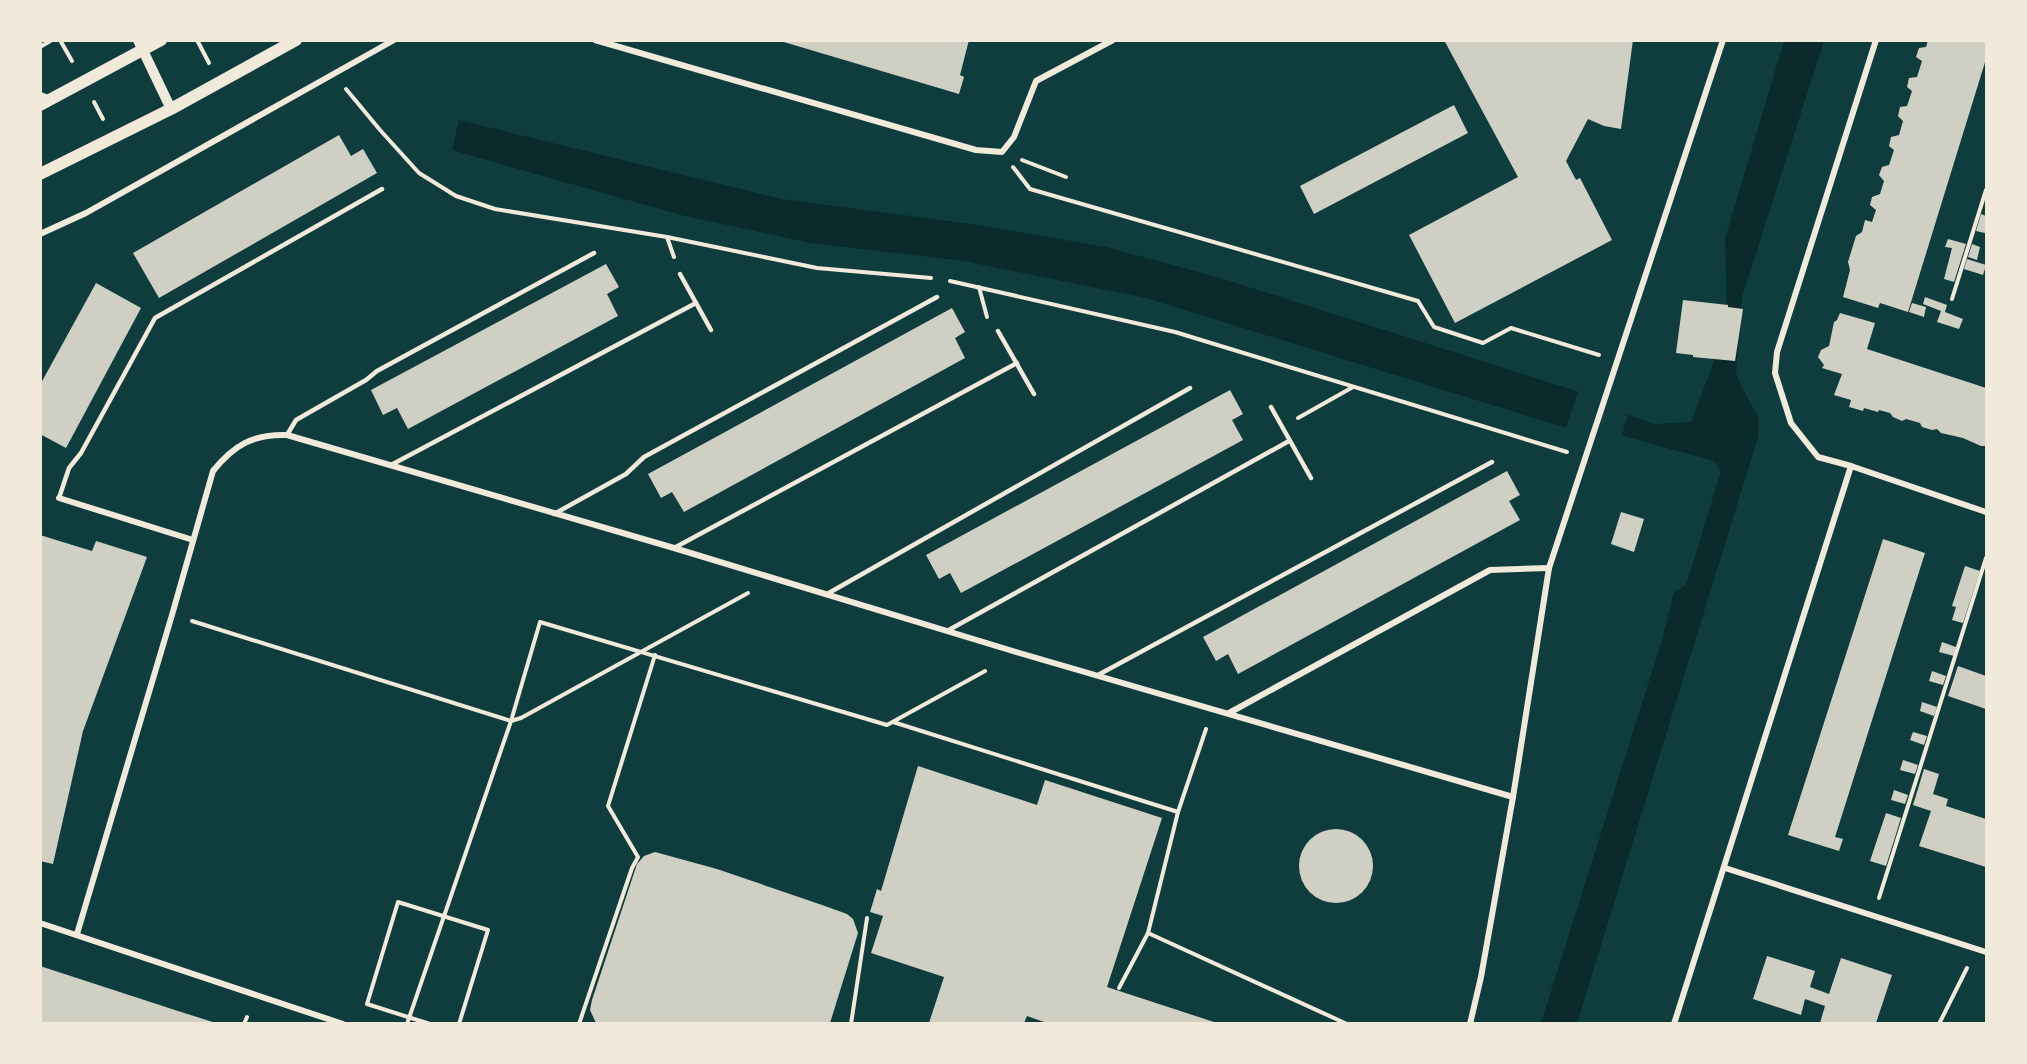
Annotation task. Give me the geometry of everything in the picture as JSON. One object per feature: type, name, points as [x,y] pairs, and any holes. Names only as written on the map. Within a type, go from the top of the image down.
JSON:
[{"type":"main road","points":[[40,105],[84,82],[140,46],[161,40]]},
{"type":"main road","points":[[40,174],[114,138],[296,40]]},
{"type":"street","points":[[40,234],[97,208],[394,40]]},
{"type":"street","points":[[595,40],[976,150],[1002,152],[1014,137],[1036,81],[1113,40]]},
{"type":"street","points":[[1470,1023],[1481,977],[1513,797],[1549,568],[1723,40]]},
{"type":"street","points":[[1876,40],[1777,352],[1775,373],[1791,423],[1818,457],[1986,512]]},
{"type":"street","points":[[140,46],[171,108]]},
{"type":"street","points":[[77,934],[213,471],[228,453],[250,440],[272,434],[287,435],[674,548],[947,631],[1513,797]]},
{"type":"street","points":[[1674,1023],[1851,466]]},
{"type":"street","points":[[59,498],[193,540]]},
{"type":"street","points":[[1229,713],[1490,570],[1549,568]]},
{"type":"street","points":[[1725,868],[1986,952]]},
{"type":"street","points":[[40,923],[344,1023]]},
{"type":"lane","points":[[40,94],[53,99]]},
{"type":"lane","points":[[59,498],[69,468],[81,453],[155,318],[382,189]]},
{"type":"lane","points":[[287,435],[296,420],[366,380],[377,371],[594,253]]},
{"type":"lane","points":[[680,274],[711,330]]},
{"type":"lane","points":[[553,514],[626,474],[644,457],[937,297]]},
{"type":"lane","points":[[390,466],[696,303]]},
{"type":"lane","points":[[998,331],[1034,394]]},
{"type":"lane","points":[[674,548],[1017,363]]},
{"type":"lane","points":[[827,594],[1190,388]]},
{"type":"lane","points":[[1270,407],[1311,478]]},
{"type":"lane","points":[[947,631],[1289,441]]},
{"type":"lane","points":[[1098,675],[1492,462]]},
{"type":"path","points":[[40,47],[52,40]]},
{"type":"path","points":[[60,40],[114,138]]},
{"type":"path","points":[[1002,152],[1066,177]]},
{"type":"path","points":[[1002,152],[1030,189],[1418,301],[1434,327],[1483,343],[1511,328],[1617,360]]},
{"type":"path","points":[[1952,298],[1986,190]]},
{"type":"path","points":[[978,287],[989,324],[998,331]]},
{"type":"path","points":[[1281,427],[1353,387]]},
{"type":"path","points":[[1873,915],[1986,558]]},
{"type":"path","points":[[172,615],[511,721],[521,718],[749,592],[754,573]]},
{"type":"path","points":[[407,1023],[511,721],[540,622],[887,726],[985,671]]},
{"type":"path","points":[[579,1023],[632,867],[638,857],[608,806],[655,655]]},
{"type":"path","points":[[1119,988],[1148,933],[1178,812],[1213,708]]},
{"type":"path","points":[[893,722],[1178,812]]},
{"type":"path","points":[[430,1023],[367,1004],[398,902],[488,930],[459,1023]]},
{"type":"path","points":[[851,1023],[867,918]]},
{"type":"path","points":[[1148,933],[1347,1023]]},
{"type":"path","points":[[1939,1023],[1976,949]]},
{"type":"path","points":[[244,1023],[247,1017]]},
{"type":"water","points":[[1784,41],[1824,41],[1742,297],[1736,372],[1759,418],[1758,437],[1577,1023],[1541,1023],[1662,640],[1674,592],[1686,585],[1721,471],[1714,461],[1624,436],[1563,427],[1146,298],[964,261],[811,243],[681,215],[452,150],[459,120],[781,199],[979,225],[1106,247],[1217,277],[1576,391],[1655,424],[1691,422],[1712,367],[1727,309],[1725,239]]},
{"type":"pier","points":[[1579,389],[1629,411],[1621,438],[1565,431]]},
{"type":"building","points":[[777,40],[969,40],[960,75],[964,77],[959,94]]},
{"type":"building","points":[[1444,40],[1633,40],[1621,129],[1604,126],[1588,119],[1566,161],[1576,180],[1580,178],[1612,240],[1455,323],[1409,235],[1518,177]]},
{"type":"building","points":[[1928,40],[1986,40],[1986,59],[1908,312],[1880,303],[1878,308],[1843,297],[1850,270],[1848,262],[1856,236],[1862,232],[1865,220],[1872,222],[1876,210],[1870,205],[1872,197],[1880,194],[1884,181],[1879,175],[1882,167],[1889,165],[1894,150],[1889,146],[1891,137],[1899,135],[1903,121],[1898,116],[1900,107],[1907,106],[1912,91],[1907,87],[1909,78],[1917,77],[1922,61],[1916,57],[1919,48],[1926,47]]},
{"type":"building","points":[[1454,105],[1468,133],[1314,214],[1300,186]]},
{"type":"building","points":[[339,135],[351,156],[363,149],[377,173],[159,298],[133,253]]},
{"type":"building","points":[[1981,214],[1986,216],[1985,233],[1976,231]]},
{"type":"building","points":[[1948,239],[1966,244],[1954,282],[1944,279],[1952,248],[1945,247]]},
{"type":"building","points":[[1972,244],[1980,247],[1977,260],[1968,257]]},
{"type":"building","points":[[1967,259],[1986,265],[1983,275],[1964,269]]},
{"type":"building","points":[[606,264],[619,287],[607,294],[618,316],[408,429],[397,408],[383,415],[371,390]]},
{"type":"building","points":[[96,283],[141,308],[66,448],[40,434],[40,385]]},
{"type":"building","points":[[1925,297],[1947,305],[1945,312],[1963,319],[1959,329],[1937,322],[1941,311],[1923,304]]},
{"type":"building","points":[[1683,300],[1743,309],[1735,361],[1676,353]]},
{"type":"building","points":[[1912,303],[1926,307],[1924,317],[1909,312]]},
{"type":"building","points":[[952,308],[965,332],[955,338],[965,358],[684,512],[672,492],[661,498],[648,474]]},
{"type":"building","points":[[1840,313],[1875,323],[1867,349],[1986,388],[1986,446],[1941,433],[1937,429],[1922,427],[1920,423],[1906,419],[1902,421],[1890,413],[1864,408],[1863,411],[1849,407],[1851,400],[1834,395],[1842,374],[1822,368],[1824,365],[1818,357],[1821,350],[1829,346],[1834,322]]},
{"type":"building","points":[[1230,390],[1243,414],[1232,420],[1243,440],[961,593],[950,573],[939,579],[926,555]]},
{"type":"building","points":[[1507,471],[1520,495],[1509,501],[1520,520],[1238,674],[1228,654],[1216,661],[1203,637]]},
{"type":"building","points":[[1621,512],[1644,519],[1634,552],[1611,544]]},
{"type":"building","points":[[40,535],[92,551],[96,541],[147,557],[83,731],[53,864],[40,861]]},
{"type":"building","points":[[1883,539],[1925,553],[1835,837],[1843,839],[1839,851],[1788,835]]},
{"type":"building","points":[[1965,566],[1980,571],[1963,623],[1952,620],[1956,607],[1952,606]]},
{"type":"building","points":[[1942,642],[1956,647],[1954,656],[1939,652]]},
{"type":"building","points":[[1958,666],[1986,676],[1986,709],[1948,696]]},
{"type":"building","points":[[1932,671],[1946,676],[1943,685],[1929,681]]},
{"type":"building","points":[[1922,702],[1937,707],[1934,716],[1920,711]]},
{"type":"building","points":[[1913,732],[1927,736],[1924,745],[1910,740]]},
{"type":"building","points":[[1903,760],[1918,765],[1915,774],[1900,770]]},
{"type":"building","points":[[918,766],[1037,805],[1045,780],[1162,818],[1107,987],[1217,1023],[1044,1023],[1027,1016],[1024,1023],[929,1023],[944,977],[871,953],[883,916],[870,912],[877,889],[881,891]]},
{"type":"building","points":[[1924,769],[1939,774],[1933,794],[1948,799],[1946,806],[1986,819],[1986,867],[1919,846],[1931,811],[1913,805]]},
{"type":"building","points":[[1894,790],[1908,795],[1905,804],[1891,800]]},
{"type":"building","points":[[1886,813],[1901,818],[1886,866],[1870,861]]},
{"type":"building","points":[[1329,829],[1343,829],[1357,835],[1367,845],[1373,859],[1371,880],[1357,897],[1343,903],[1329,903],[1315,897],[1305,887],[1299,873],[1299,859],[1305,845],[1315,835]]},
{"type":"building","points":[[655,852],[717,869],[847,914],[853,919],[858,933],[830,1023],[596,1023],[590,1010],[592,1000],[637,864],[644,856]]},
{"type":"building","points":[[1767,956],[1815,971],[1810,987],[1829,994],[1841,958],[1892,975],[1876,1023],[1820,1023],[1825,1006],[1805,999],[1801,1015],[1753,999]]},
{"type":"building","points":[[40,966],[178,1011],[216,1023],[40,1023]]}]
